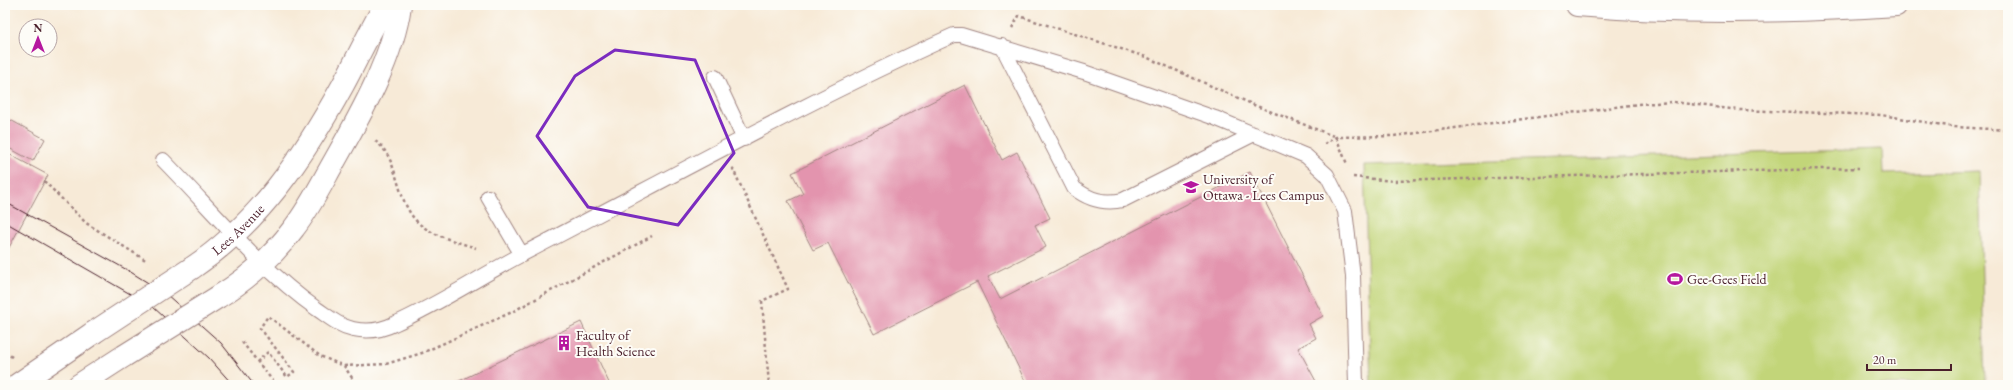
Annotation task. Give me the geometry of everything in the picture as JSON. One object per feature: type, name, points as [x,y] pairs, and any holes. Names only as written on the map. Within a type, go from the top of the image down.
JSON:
[{"type":"main road","name":"Lees Avenue","points":[[17,385],[192,268],[235,235],[264,206],[309,142],[342,86],[385,5]]},
{"type":"main road","points":[[79,385],[236,286],[295,228],[352,131],[385,60],[397,24],[400,5]]},
{"type":"main road","points":[[1576,5],[1727,11],[1797,11],[1896,5]]},
{"type":"lane","points":[[163,160],[289,290],[340,325],[365,330],[375,330],[398,323],[522,255],[895,61],[954,35],[961,35],[1002,46],[1091,74],[1215,118],[1306,156],[1327,175],[1345,211],[1350,244],[1356,385]]},
{"type":"lane","points":[[1002,46],[1074,188],[1083,196],[1098,201],[1110,202],[1123,200],[1254,134]]},
{"type":"lane","points":[[715,77],[744,139]]},
{"type":"lane","points":[[488,197],[522,255]]},
{"type":"path","points":[[1002,46],[1019,16],[1146,57],[1254,105],[1336,136],[1394,136],[1638,104],[1673,102],[1739,110],[1882,115],[1955,127],[2008,130]]},
{"type":"path","points":[[352,131],[369,137],[383,147],[408,210],[421,225],[445,238],[476,248]]},
{"type":"path","points":[[1306,156],[1336,136]]},
{"type":"path","points":[[1336,136],[1352,177]]},
{"type":"path","points":[[739,166],[733,169],[788,289],[762,301],[769,385]]},
{"type":"path","points":[[1327,175],[1393,181],[1859,168]]},
{"type":"path","points":[[44,181],[86,224],[147,261]]},
{"type":"path","points":[[257,362],[268,352],[287,377],[294,372],[260,328],[268,316],[320,356],[344,366],[386,364],[422,353],[510,313],[652,236]]},
{"type":"path","points":[[242,342],[276,385]]},
{"type":"path","points":[[344,366],[357,385]]},
{"type":"highlighted area","points":[[615,50],[695,60],[734,153],[678,225],[588,207],[537,136],[575,76]]},
{"type":"green space","name":"Gee-Gees Field","points":[[1882,149],[1883,174],[1979,171],[1985,385],[1371,385],[1364,165]]},
{"type":"building","points":[[965,85],[1002,160],[1017,152],[1050,218],[1035,225],[1046,247],[988,276],[1000,299],[1250,172],[1323,316],[1309,324],[1316,338],[1298,348],[1318,385],[1027,385],[977,282],[874,334],[828,243],[813,250],[798,221],[788,201],[803,194],[792,173]]},
{"type":"building","points":[[5,117],[45,139],[33,161],[5,146]]},
{"type":"building","points":[[5,152],[48,175],[5,255]]},
{"type":"building","name":"Faculty of Health Science","points":[[581,322],[610,385],[451,385],[494,364]]},
{"type":"tram line","points":[[5,202],[129,271],[166,294],[221,343],[254,385]]},
{"type":"tram line","points":[[5,222],[153,307],[209,358],[233,385]]},
{"type":"place","name":"University of Ottawa - Lees Campus","points":[[1191,187]]},
{"type":"place","name":"Gee-Gees Field","points":[[1675,279]]},
{"type":"place","name":"Faculty of Health Science","points":[[564,343]]}]
